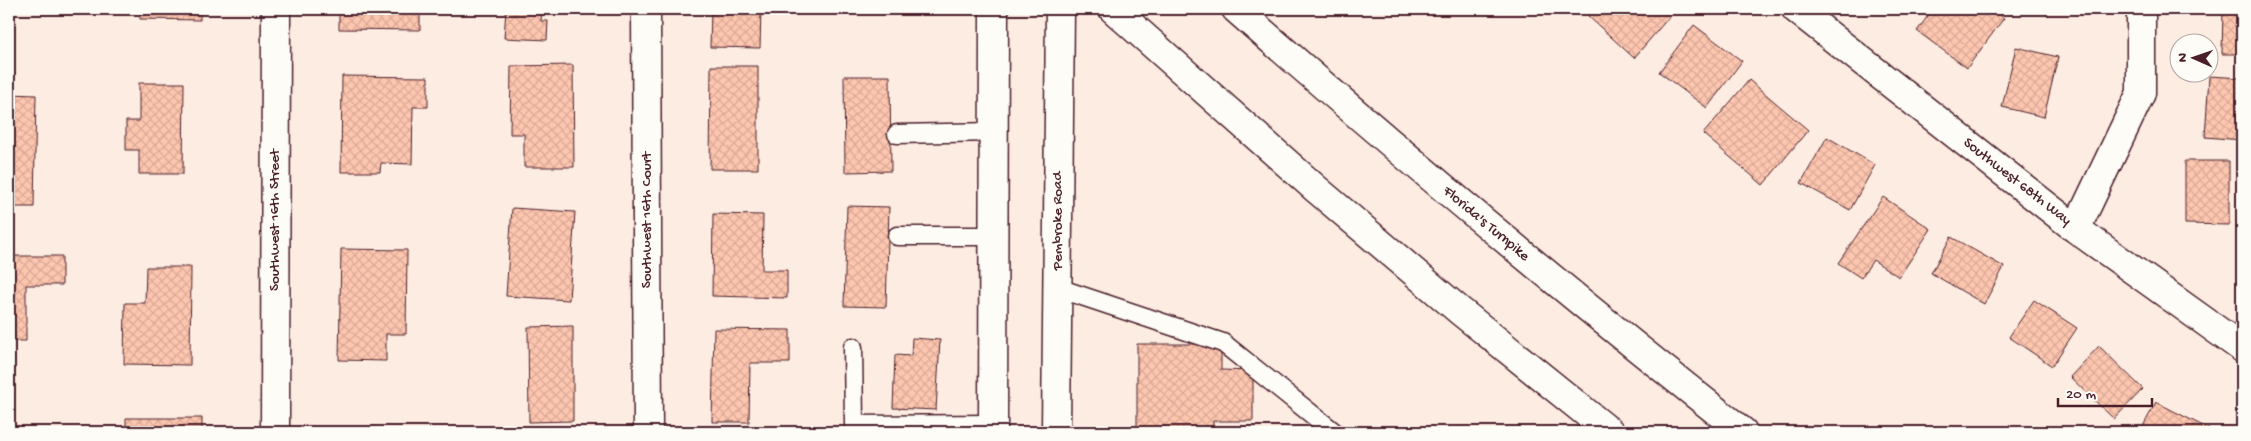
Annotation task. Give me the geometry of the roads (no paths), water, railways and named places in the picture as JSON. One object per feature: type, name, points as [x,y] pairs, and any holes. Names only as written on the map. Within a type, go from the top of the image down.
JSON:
[{"type":"main road","name":"Southwest 16th Street","points":[[275,432],[276,9]]},
{"type":"main road","name":"Southwest 16th Court","points":[[646,9],[648,432]]},
{"type":"main road","points":[[993,428],[994,9]]},
{"type":"main road","name":"Pembroke Road","points":[[1056,432],[1060,9]]},
{"type":"main road","points":[[1113,9],[1168,60],[1460,311],[1610,432]]},
{"type":"main road","name":"Florida's Turnpike","points":[[1236,9],[1352,111],[1523,256],[1743,432]]},
{"type":"main road","name":"Southwest 68th Way","points":[[1796,9],[2076,229],[2242,348]]},
{"type":"main road","points":[[2076,229],[2141,93],[2141,9]]},
{"type":"lane","points":[[897,134],[994,132]]},
{"type":"lane","points":[[898,236],[994,236]]},
{"type":"lane","points":[[1058,288],[1223,343],[1334,432]]},
{"type":"lane","points":[[853,347],[854,425],[993,428]]}]
